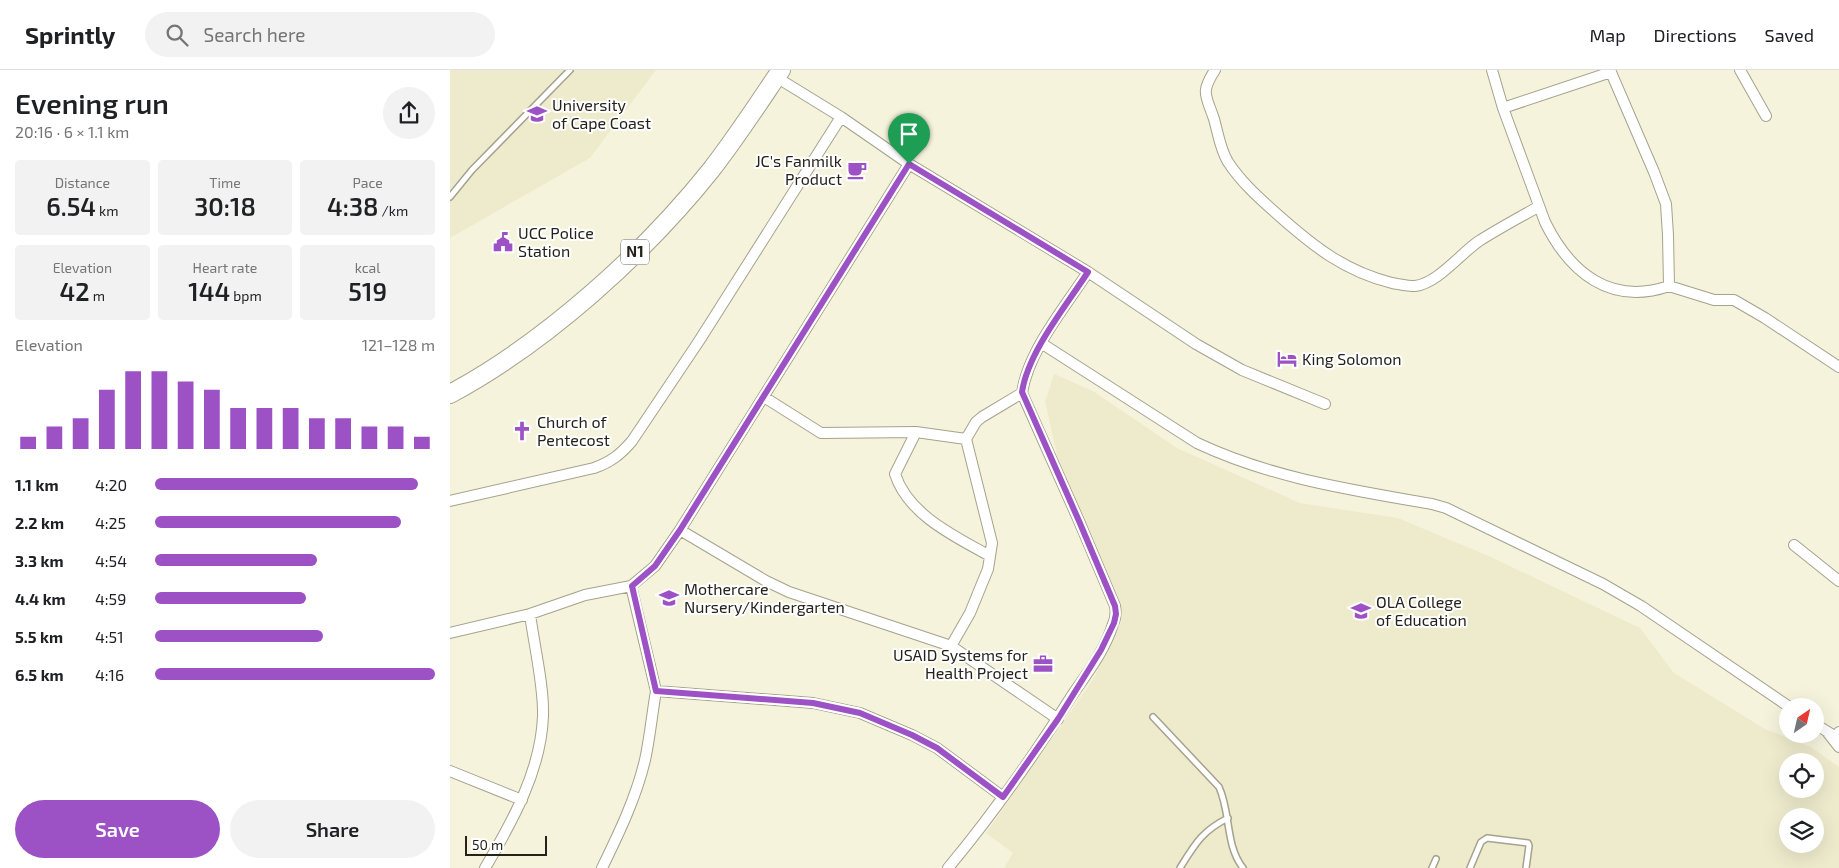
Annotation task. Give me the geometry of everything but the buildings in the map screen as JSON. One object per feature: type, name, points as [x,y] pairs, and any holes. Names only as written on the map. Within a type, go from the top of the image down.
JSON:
[{"type":"highway","name":"N1","points":[[450,394],[473,382],[515,354],[583,301],[624,263],[667,220],[710,171],[744,125],[778,73]]},
{"type":"street","points":[[1215,70],[1207,83],[1205,92],[1222,149],[1240,179],[1312,245],[1333,259],[1359,272],[1404,285],[1416,286],[1427,282],[1477,243],[1538,206]]},
{"type":"street","points":[[1492,70],[1503,108],[1538,206],[1552,237],[1579,269],[1600,284],[1617,291],[1642,293],[1669,286],[1714,300],[1734,300],[1765,318],[1839,367]]},
{"type":"street","points":[[1740,70],[1766,116]]},
{"type":"street","points":[[1503,108],[1610,71],[1666,204],[1669,286]]},
{"type":"street","points":[[778,73],[909,164],[1088,272],[1196,344],[1242,370],[1325,404]]},
{"type":"street","points":[[450,501],[594,468],[608,463],[621,454],[632,441],[699,341],[841,118]]},
{"type":"street","points":[[450,632],[530,614],[585,595],[632,586],[655,566],[680,530],[909,164]]},
{"type":"street","points":[[948,868],[1003,797],[1058,719],[1109,637],[1116,614],[1115,606],[1083,530],[1022,392],[1023,382],[1041,343],[1088,272]]},
{"type":"street","points":[[1041,343],[1190,438],[1222,455],[1261,468],[1319,483],[1446,508],[1552,559],[1603,584],[1641,606],[1779,700]]},
{"type":"street","points":[[951,646],[970,612],[988,568],[992,538],[966,438],[982,416],[1022,392]]},
{"type":"street","points":[[764,397],[822,433],[916,432],[966,438]]},
{"type":"street","points":[[916,432],[895,474],[898,482],[905,493],[927,516],[953,535],[990,556]]},
{"type":"street","points":[[680,530],[722,556],[789,592],[951,646],[1058,719]]},
{"type":"street","points":[[1794,545],[1839,581]]},
{"type":"street","points":[[602,868],[619,835],[639,780],[645,760],[656,691],[632,586]]},
{"type":"street","points":[[485,868],[522,800],[538,753],[543,715],[542,696],[530,614]]},
{"type":"street","points":[[656,691],[813,703],[860,713],[937,748],[1003,797]]},
{"type":"street","points":[[1824,730],[1836,737],[1839,732]]},
{"type":"street","points":[[1827,732],[1839,747]]},
{"type":"street","points":[[450,771],[522,800]]},
{"type":"lane","points":[[450,197],[472,170],[570,70]]},
{"type":"lane","points":[[1153,717],[1219,787],[1224,797],[1233,852],[1243,868]]},
{"type":"lane","points":[[1180,868],[1202,835],[1212,826],[1228,818]]},
{"type":"lane","points":[[1470,868],[1481,842],[1487,838],[1528,844],[1526,868]]},
{"type":"lane","points":[[1432,868],[1436,859]]},
{"type":"shaded area","name":"University of Cape Coast","points":[[450,70],[656,70],[590,158],[450,238]]},
{"type":"shaded area","name":"OLA College of Education","points":[[1054,374],[1093,391],[1177,448],[1300,503],[1398,518],[1491,557],[1640,628],[1674,673],[1765,729],[1779,734],[1779,743],[1801,743],[1819,753],[1779,753],[1779,798],[1824,798],[1824,756],[1839,767],[1839,868],[1004,868],[1013,853],[986,833],[1094,678],[1121,622],[1116,600],[1060,468],[1045,402]]},
{"type":"place","name":"University of Cape Coast","points":[[537,114]]},
{"type":"place","name":"JC's Fanmilk Product","points":[[857,170]]},
{"type":"place","name":"UCC Police Station","points":[[503,242]]},
{"type":"place","name":"King Solomon","points":[[1287,359]]},
{"type":"place","name":"Church of Pentecost","points":[[522,431]]},
{"type":"place","name":"Mothercare Nursery/Kindergarten","points":[[669,598]]},
{"type":"place","name":"OLA College of Education","points":[[1361,611]]},
{"type":"place","name":"USAID Systems for Health Project","points":[[1043,664]]},
{"type":"route","points":[[909,164],[1088,272],[1041,343],[1023,382],[1022,392],[1115,606],[1116,614],[1109,637],[1101,650],[1058,719],[1003,797],[937,748],[860,713],[813,703],[656,691],[632,586],[655,566],[680,530],[909,164]]}]
